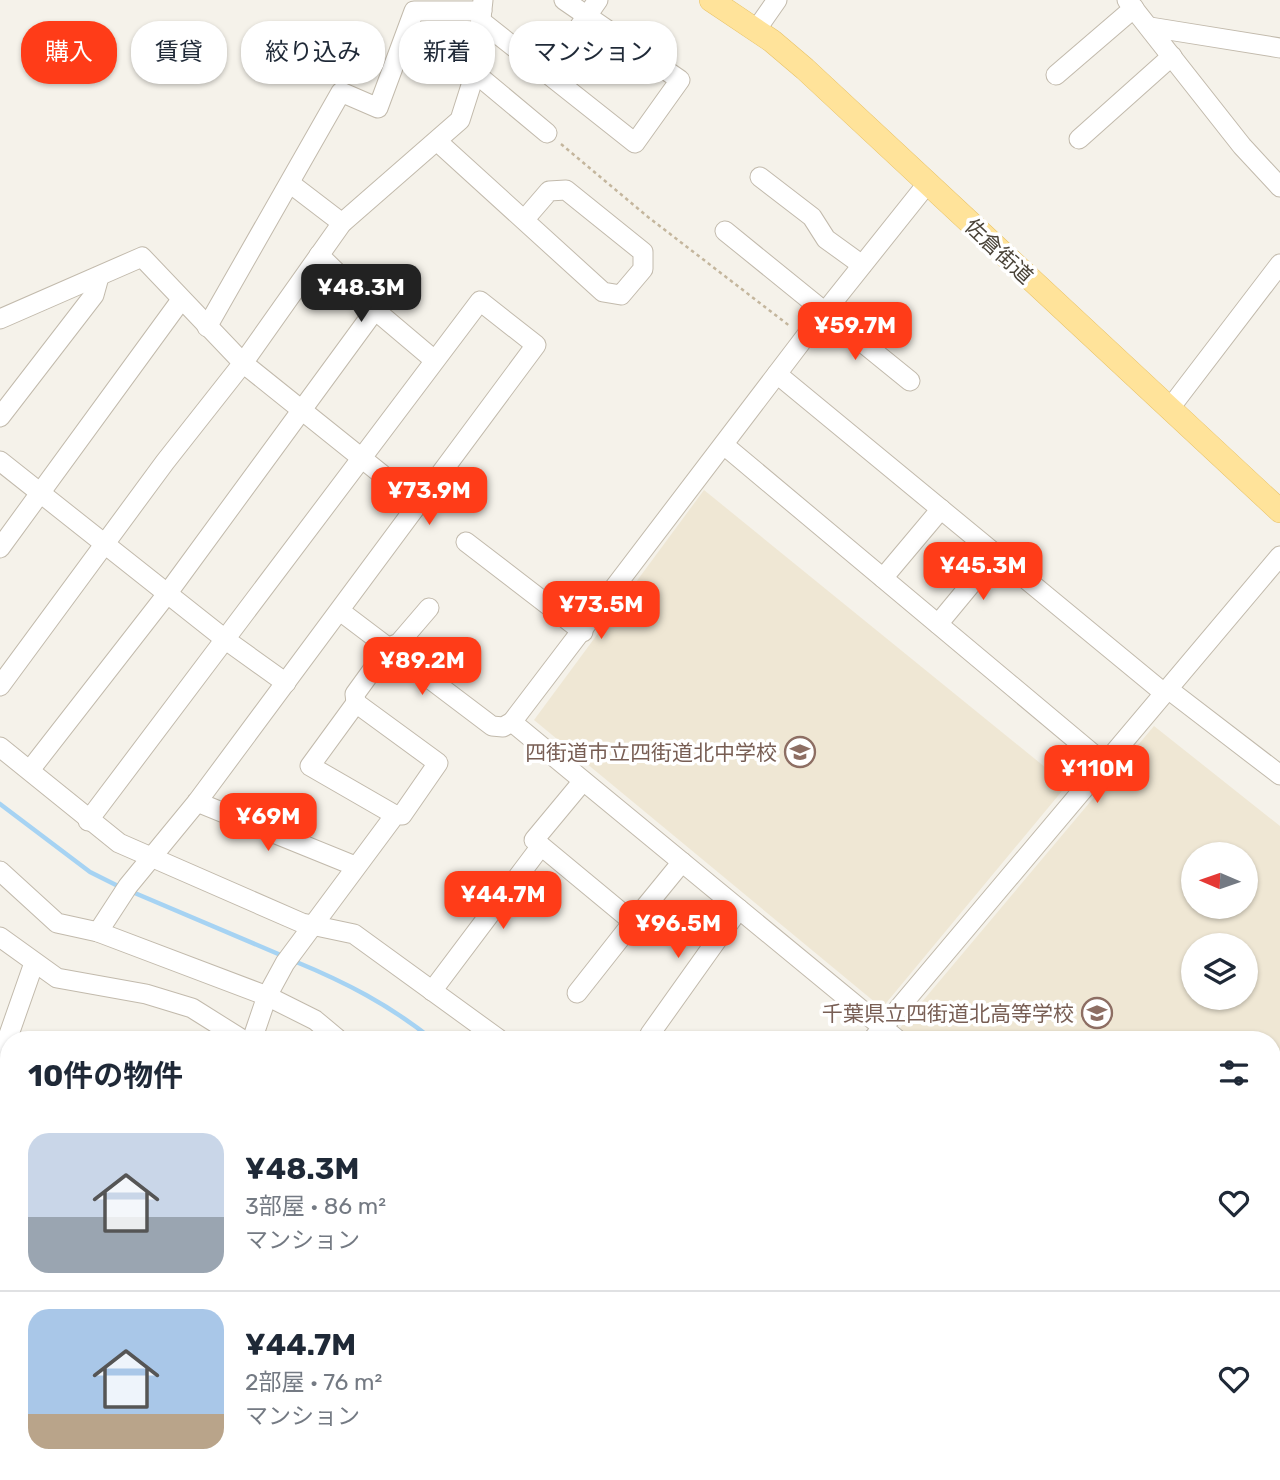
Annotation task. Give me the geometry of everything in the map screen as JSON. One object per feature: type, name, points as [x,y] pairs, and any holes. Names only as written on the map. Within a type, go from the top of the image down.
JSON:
[{"type":"main road","name":"佐倉街道","points":[[711,0],[756,30],[805,69],[1280,511]]},
{"type":"street","points":[[564,0],[593,8],[609,21]]},
{"type":"street","points":[[756,30],[777,0]]},
{"type":"street","points":[[1056,75],[1130,4],[1242,146],[1280,187]]},
{"type":"street","points":[[207,327],[256,236],[290,184],[341,92],[378,108],[414,11],[482,11],[509,37]]},
{"type":"street","points":[[1150,27],[1276,42]]},
{"type":"street","points":[[1079,139],[1172,55]]},
{"type":"street","points":[[561,84],[635,143],[680,80],[677,78]]},
{"type":"street","points":[[0,686],[243,363],[342,223],[382,185],[438,142],[460,120],[471,84]]},
{"type":"street","points":[[488,84],[547,133]]},
{"type":"street","points":[[438,142],[603,292],[621,295],[643,269],[643,253],[566,190],[549,191],[524,220]]},
{"type":"street","points":[[760,177],[812,217],[826,239],[862,265]]},
{"type":"street","points":[[290,184],[342,223]]},
{"type":"street","points":[[340,611],[492,726],[503,727],[512,722],[805,337],[927,184]]},
{"type":"street","points":[[725,232],[910,381]]},
{"type":"street","points":[[319,255],[375,310],[433,359]]},
{"type":"street","points":[[0,319],[142,257],[243,363],[300,412],[420,505]]},
{"type":"street","points":[[1170,408],[1280,264]]},
{"type":"street","points":[[0,417],[94,295],[99,278]]},
{"type":"street","points":[[0,548],[181,300]]},
{"type":"street","points":[[88,821],[226,640],[433,359],[480,301],[536,345],[420,505],[197,802],[124,891],[98,932]]},
{"type":"street","points":[[30,770],[167,593],[375,310]]},
{"type":"street","points":[[777,374],[1166,691],[1280,775]]},
{"type":"street","points":[[723,445],[1105,764]]},
{"type":"street","points":[[0,461],[226,640],[286,683]]},
{"type":"street","points":[[883,579],[941,509]]},
{"type":"street","points":[[467,542],[583,632]]},
{"type":"street","points":[[938,624],[996,554]]},
{"type":"street","points":[[887,1031],[1105,764],[1280,556]]},
{"type":"street","points":[[356,703],[438,763],[402,815],[395,815],[310,766],[356,703],[355,694],[390,647],[399,643],[429,608]]},
{"type":"street","points":[[512,722],[739,909],[879,1031]]},
{"type":"street","points":[[0,747],[88,821],[119,843],[313,925],[354,934],[488,1031]]},
{"type":"street","points":[[583,781],[534,840],[633,922]]},
{"type":"street","points":[[197,802],[355,866]]},
{"type":"street","points":[[255,1031],[267,996],[289,959],[395,815]]},
{"type":"street","points":[[432,991],[541,846]]},
{"type":"street","points":[[577,993],[682,862]]},
{"type":"street","points":[[0,872],[57,923],[98,932],[267,996],[315,1020],[329,1031]]},
{"type":"street","points":[[652,1031],[739,909]]},
{"type":"street","points":[[0,937],[57,978],[146,994],[192,1008],[229,1031]]},
{"type":"street","points":[[10,1031],[34,963]]},
{"type":"path","points":[[547,133],[657,225],[805,337]]},
{"type":"shaded area","name":"四街道市立四街道北中学校","points":[[704,490],[1067,785],[882,1008],[534,720]]},
{"type":"shaded area","name":"千葉県立四街道北高等学校","points":[[1154,726],[1280,826],[1280,1031],[904,1031],[900,1028]]},
{"type":"waterway","points":[[0,804],[90,872],[122,888]]},
{"type":"waterway","points":[[130,891],[283,956]]},
{"type":"waterway","points":[[294,961],[366,995],[421,1031]]},
{"type":"place","name":"四街道市立四街道北中学校","points":[[800,752]]},
{"type":"place","name":"千葉県立四街道北高等学校","points":[[1097,1013]]}]
